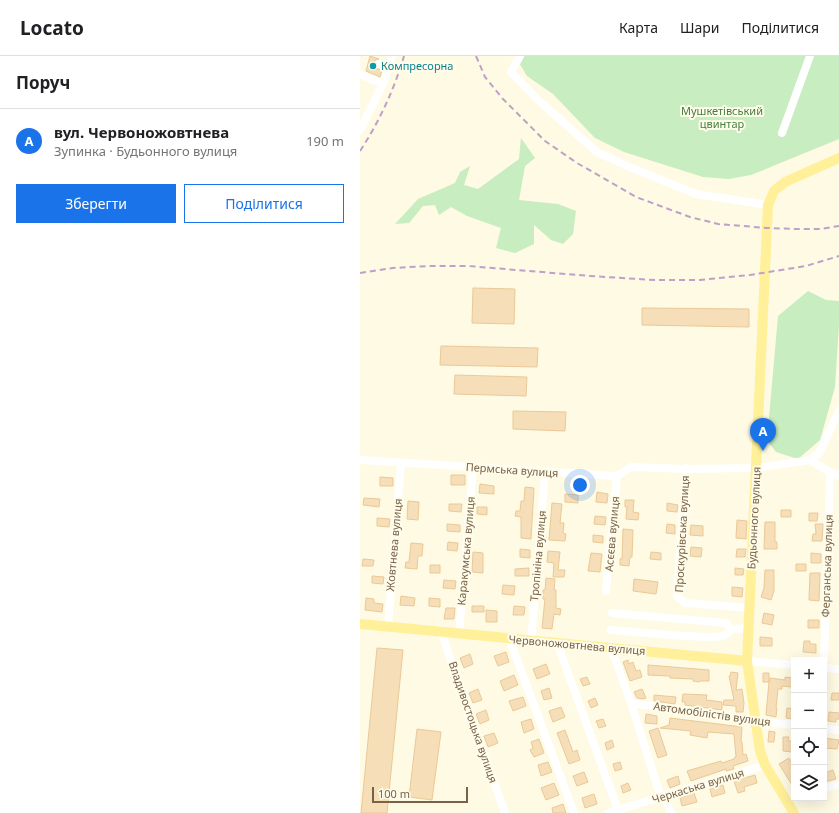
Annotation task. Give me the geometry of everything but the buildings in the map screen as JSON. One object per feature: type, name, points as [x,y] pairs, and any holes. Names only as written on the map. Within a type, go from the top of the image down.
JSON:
[{"type":"main road","name":"Будьонного вулиця","points":[[794,813],[790,798],[765,765],[760,751],[747,661],[768,205],[774,191],[785,182],[839,158]]},
{"type":"main road","name":"Червоножовтнева вулиця","points":[[360,624],[747,661]]},
{"type":"street","points":[[360,130],[384,84],[392,56]]},
{"type":"street","points":[[520,56],[511,72],[538,100],[597,152],[696,194],[768,205]]},
{"type":"street","points":[[782,133],[810,56]]},
{"type":"street","points":[[379,64],[390,67]]},
{"type":"street","points":[[360,74],[384,84]]},
{"type":"street","points":[[617,476],[632,467],[757,468],[810,460],[819,453],[839,411]]},
{"type":"street","name":"Пермська вулиця","points":[[360,460],[401,464],[617,476]]},
{"type":"street","points":[[810,460],[839,476]]},
{"type":"street","name":"Жовтнева вулиця","points":[[388,627],[401,464]]},
{"type":"street","name":"Каракумська вулиця","points":[[459,634],[473,468]]},
{"type":"street","name":"Проскурівська вулиця","points":[[686,468],[677,596],[685,603],[750,608]]},
{"type":"street","name":"Тропініна вулиця","points":[[531,640],[545,472]]},
{"type":"street","name":"Ферганська вулиця","points":[[824,657],[830,472]]},
{"type":"street","name":"Асєєва вулиця","points":[[606,591],[617,476]]},
{"type":"street","points":[[612,613],[726,623],[731,629]]},
{"type":"street","points":[[611,630],[712,637],[723,636],[731,629],[748,628]]},
{"type":"street","name":"Владивостоцька вулиця","points":[[441,632],[505,813]]},
{"type":"street","points":[[509,638],[574,813]]},
{"type":"street","points":[[557,643],[618,810]]},
{"type":"street","points":[[611,648],[662,797],[671,813]]},
{"type":"street","name":"Червоножовтнева вулиця","points":[[747,661],[791,665]]},
{"type":"street","points":[[827,668],[839,669]]},
{"type":"street","name":"Автомобілістів вулиця","points":[[631,703],[791,725]]},
{"type":"street","points":[[827,729],[839,730]]},
{"type":"street","name":"Черкаська вулиця","points":[[608,813],[765,765]]},
{"type":"street","points":[[827,787],[839,785]]},
{"type":"green space","name":"Мушкетівський цвинтар","points":[[515,56],[839,56],[839,139],[751,175],[729,179],[703,177],[624,152],[595,138],[553,94],[527,76]]},
{"type":"green space","points":[[521,138],[535,158],[525,166],[519,200],[558,204],[576,211],[573,234],[563,244],[551,240],[534,225],[534,244],[515,253],[496,248],[501,228],[467,216],[451,207],[439,215],[435,205],[423,206],[409,223],[395,224],[418,199],[455,183],[460,172],[470,166],[464,185],[478,189],[519,159]]},
{"type":"green space","points":[[808,291],[826,300],[839,301],[839,325],[835,387],[820,440],[798,459],[776,452],[767,440],[778,316]]},
{"type":"railway","points":[[360,151],[385,105],[396,81],[404,56]]},
{"type":"railway","points":[[476,56],[485,77],[503,99],[545,141],[577,163],[636,197],[690,217],[718,224],[794,229],[820,229],[839,226]]},
{"type":"railway","points":[[360,273],[393,268],[468,266],[655,280],[700,280],[750,275],[806,266],[839,256]]},
{"type":"place","name":"Компресорна","points":[[373,66]]},
{"type":"place","name":"вул. Червоножовтнева","points":[[763,451]]}]
